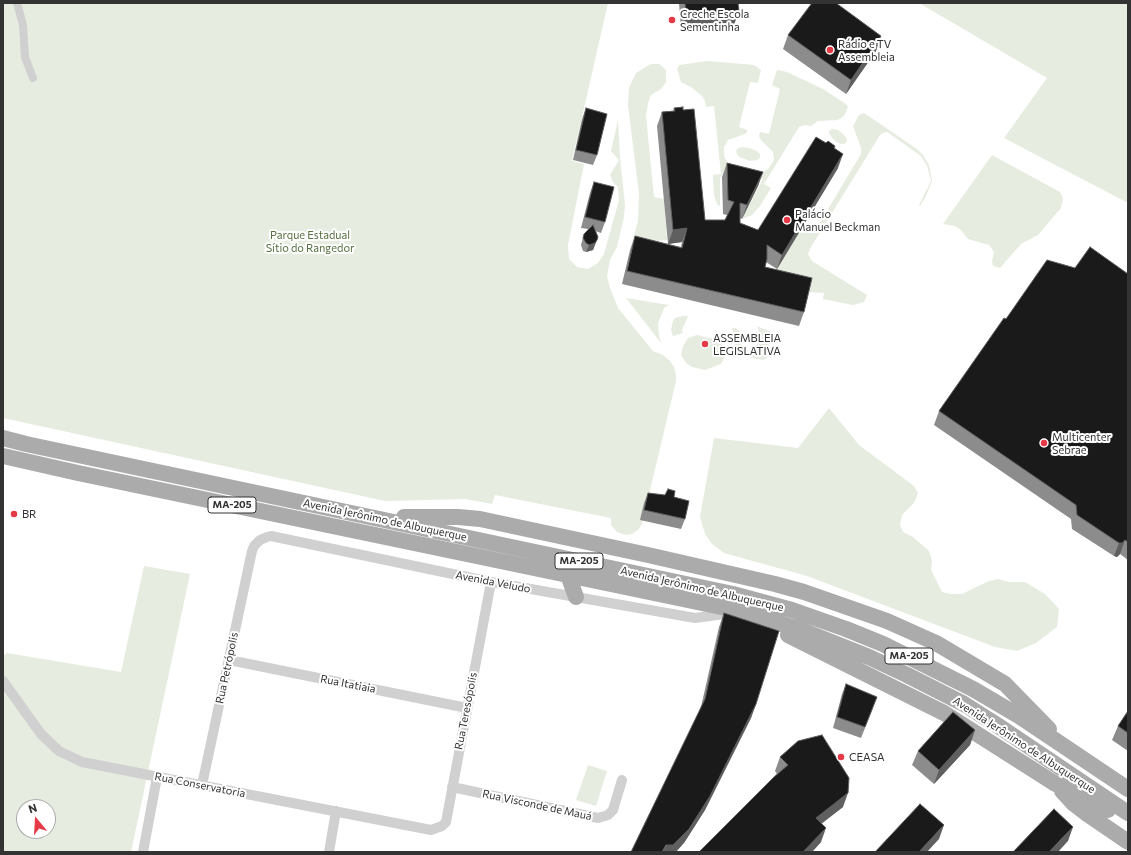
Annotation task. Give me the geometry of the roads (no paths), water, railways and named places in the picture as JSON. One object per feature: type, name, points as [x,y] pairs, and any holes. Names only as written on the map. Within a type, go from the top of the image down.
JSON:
[{"type":"main road","name":"Avenida Jerônimo de Albuquerque","points":[[3,438],[733,594],[773,604],[808,615],[883,644],[930,667],[996,702],[1128,789]]},
{"type":"main road","name":"Avenida Jerônimo de Albuquerque","points":[[3,457],[740,612],[794,628],[869,657],[964,704],[1128,813]]},
{"type":"main road","points":[[372,517],[440,517]]},
{"type":"main road","points":[[432,547],[425,538],[425,528],[431,521],[440,517]]},
{"type":"main road","name":"MA-205","points":[[440,517],[480,519],[641,553],[804,592],[887,621],[936,643],[984,670],[1005,684],[1070,750]]},
{"type":"main road","points":[[568,575],[576,597]]},
{"type":"main road","name":"Avenida Jerônimo de Albuquerque","points":[[740,612],[944,713],[1054,783]]},
{"type":"main road","points":[[1054,783],[1128,819]]},
{"type":"main road","points":[[1054,783],[1080,809],[1128,842]]},
{"type":"street","points":[[17,3],[23,25],[25,57],[33,78]]},
{"type":"street","name":"Avenida Veludo","points":[[252,551],[254,546],[260,540],[271,536],[491,582],[695,618],[740,612]]},
{"type":"street","name":"Rua Petrópolis","points":[[202,785],[252,551]]},
{"type":"street","name":"Rua Teresópolis","points":[[431,830],[442,826],[446,822],[491,582]]},
{"type":"street","name":"Rua Itatiaia","points":[[229,660],[467,708]]},
{"type":"street","name":"Rua Conservatoria","points":[[3,681],[41,734],[60,751],[82,762],[431,830]]},
{"type":"street","points":[[143,852],[157,777]]},
{"type":"street","name":"Rua Visconde de Mauá","points":[[452,787],[598,818],[605,817],[613,810],[622,780]]},
{"type":"street","points":[[329,852],[336,811]]},
{"type":"place","name":"Creche Escola Sementinha","points":[[672,20]]},
{"type":"place","name":"Rádio e TV Assembleia","points":[[830,50]]},
{"type":"place","name":"Palácio Manuel Beckman","points":[[787,220]]},
{"type":"place","name":"ASSEMBLEIA LEGISLATIVA","points":[[705,344]]},
{"type":"place","name":"Multicenter Sebrae","points":[[1044,443]]},
{"type":"place","name":"BR","points":[[14,514]]},
{"type":"place","name":"CEASA","points":[[841,757]]},
{"type":"park label","name":"Parque Estadual Sítio do Rangedor","points":[[310,241]]}]
